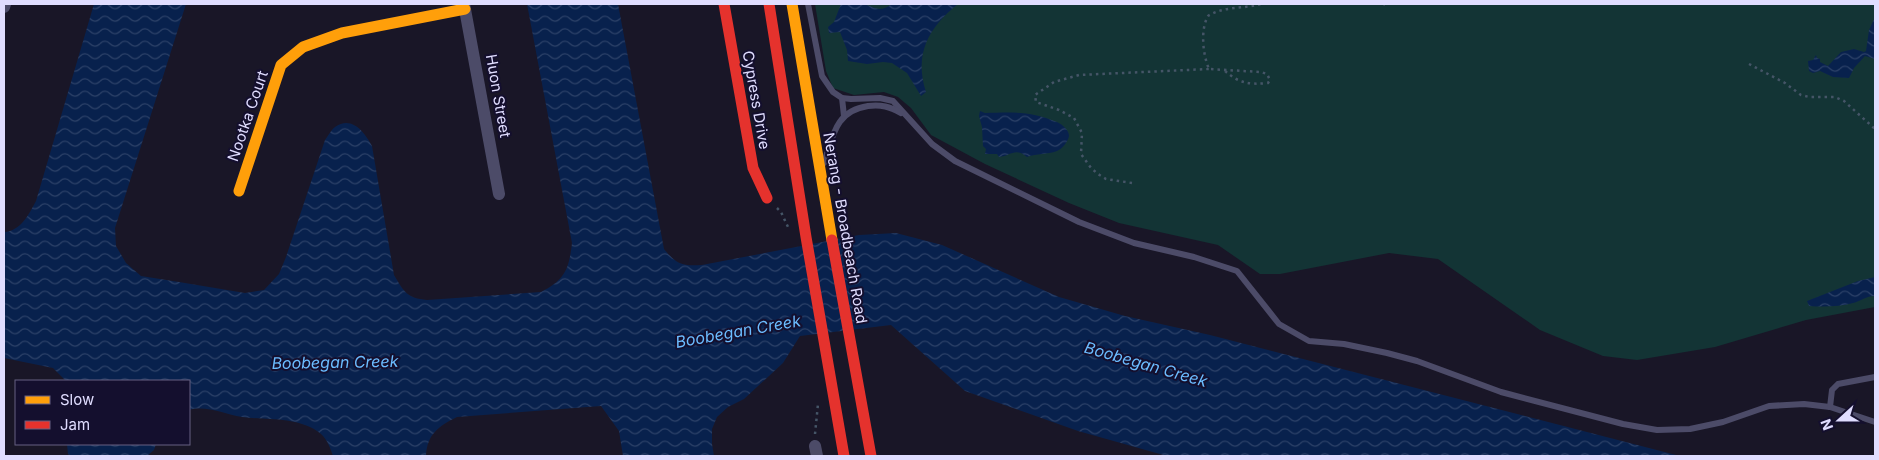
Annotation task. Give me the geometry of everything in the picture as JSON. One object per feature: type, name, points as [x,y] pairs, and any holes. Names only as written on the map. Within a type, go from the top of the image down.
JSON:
[{"type":"main road","name":"Cypress Drive","points":[[724,4],[753,168],[767,198]]},
{"type":"main road","points":[[769,4],[806,237],[844,456]]},
{"type":"main road","name":"Nerang - Broadbeach Road","points":[[792,4],[830,232],[871,456]]},
{"type":"main road","name":"Nootka Court","points":[[239,190],[282,65],[303,46],[342,33],[465,6]]},
{"type":"street","name":"Huon Street","points":[[465,6],[499,194]]},
{"type":"lane","points":[[808,4],[822,76],[829,88],[842,98],[858,100],[886,99],[896,104],[932,144],[955,161],[1079,222],[1134,243],[1194,257],[1237,270],[1279,324],[1309,341],[1344,344],[1387,353],[1417,361],[1500,392],[1623,424],[1657,430],[1690,429],[1723,422],[1769,406],[1804,404],[1830,407],[1875,422]]},
{"type":"lane","points":[[842,98],[844,116]]},
{"type":"lane","points":[[820,174],[834,132],[844,116],[859,107],[877,105],[891,107],[904,115]]},
{"type":"lane","points":[[1830,407],[1832,390],[1838,384],[1850,380],[1875,377]]},
{"type":"path","points":[[1209,69],[1204,45],[1204,28],[1208,16],[1220,11],[1261,4]]},
{"type":"path","points":[[1749,64],[1785,83],[1801,95],[1809,98],[1836,98],[1844,101],[1875,129]]},
{"type":"path","points":[[1132,183],[1106,179],[1091,168],[1081,154],[1082,133],[1078,124],[1070,115],[1036,102],[1035,95],[1054,82],[1079,75],[1209,69],[1261,72],[1267,74],[1270,80],[1268,83],[1250,84],[1237,80],[1225,71]]},
{"type":"path","points":[[767,198],[781,212],[788,228]]},
{"type":"path","points":[[816,451],[815,426],[819,400]]},
{"type":"green space","points":[[815,4],[1875,4],[1875,307],[1806,320],[1715,347],[1637,360],[1603,356],[1540,330],[1438,259],[1389,253],[1280,274],[1260,274],[1218,245],[1119,223],[1069,203],[985,164],[931,135],[911,108],[898,97],[884,92],[854,95],[833,88],[826,71]]},
{"type":"water","name":"Boobegan Creek","points":[[94,4],[186,4],[115,228],[116,246],[126,263],[141,276],[245,293],[264,290],[279,274],[286,257],[325,140],[335,127],[347,123],[362,131],[372,146],[394,275],[410,296],[427,300],[541,292],[561,278],[567,267],[572,243],[527,4],[618,4],[664,249],[680,263],[702,265],[859,235],[896,233],[942,245],[1059,297],[1125,316],[1210,335],[1680,456],[1167,456],[1078,431],[965,391],[891,325],[800,336],[783,363],[744,399],[728,407],[717,417],[712,429],[714,456],[623,456],[619,431],[601,406],[457,417],[435,432],[429,442],[426,456],[333,456],[323,436],[300,423],[242,417],[208,409],[190,410],[190,380],[65,380],[53,368],[4,358],[4,232],[15,229],[20,225],[36,201]]},
{"type":"water","points":[[841,4],[862,4],[880,9],[892,4],[958,4],[939,23],[926,43],[922,66],[926,92],[921,96],[907,73],[892,63],[867,64],[848,61],[847,50],[840,32],[829,33],[828,27],[834,22]]},
{"type":"water","points":[[1875,17],[1875,59],[1865,56],[1854,68],[1849,78],[1833,77],[1820,71],[1813,73],[1809,71],[1808,61],[1813,60],[1816,55],[1820,62],[1828,66],[1841,52],[1854,49],[1866,51],[1869,30]]},
{"type":"water","points":[[980,111],[985,113],[1021,113],[1048,118],[1065,128],[1069,136],[1061,149],[1050,153],[1027,157],[1016,152],[999,157],[997,154],[985,154],[986,149],[983,146],[982,127],[979,116]]},
{"type":"water","points":[[1875,277],[1875,296],[1853,303],[1825,307],[1809,306],[1807,301],[1858,281]]},
{"type":"water","points":[[67,445],[156,445],[154,450],[147,456],[71,456],[68,454]]},
{"type":"traffic: slow","points":[[792,4],[832,240]]},
{"type":"traffic: slow","points":[[239,191],[281,65],[303,47],[342,33],[465,9]]},
{"type":"traffic: jam","points":[[724,4],[753,168],[767,198]]},
{"type":"traffic: jam","points":[[769,4],[806,237],[844,456]]},
{"type":"traffic: jam","points":[[832,240],[871,456]]}]
